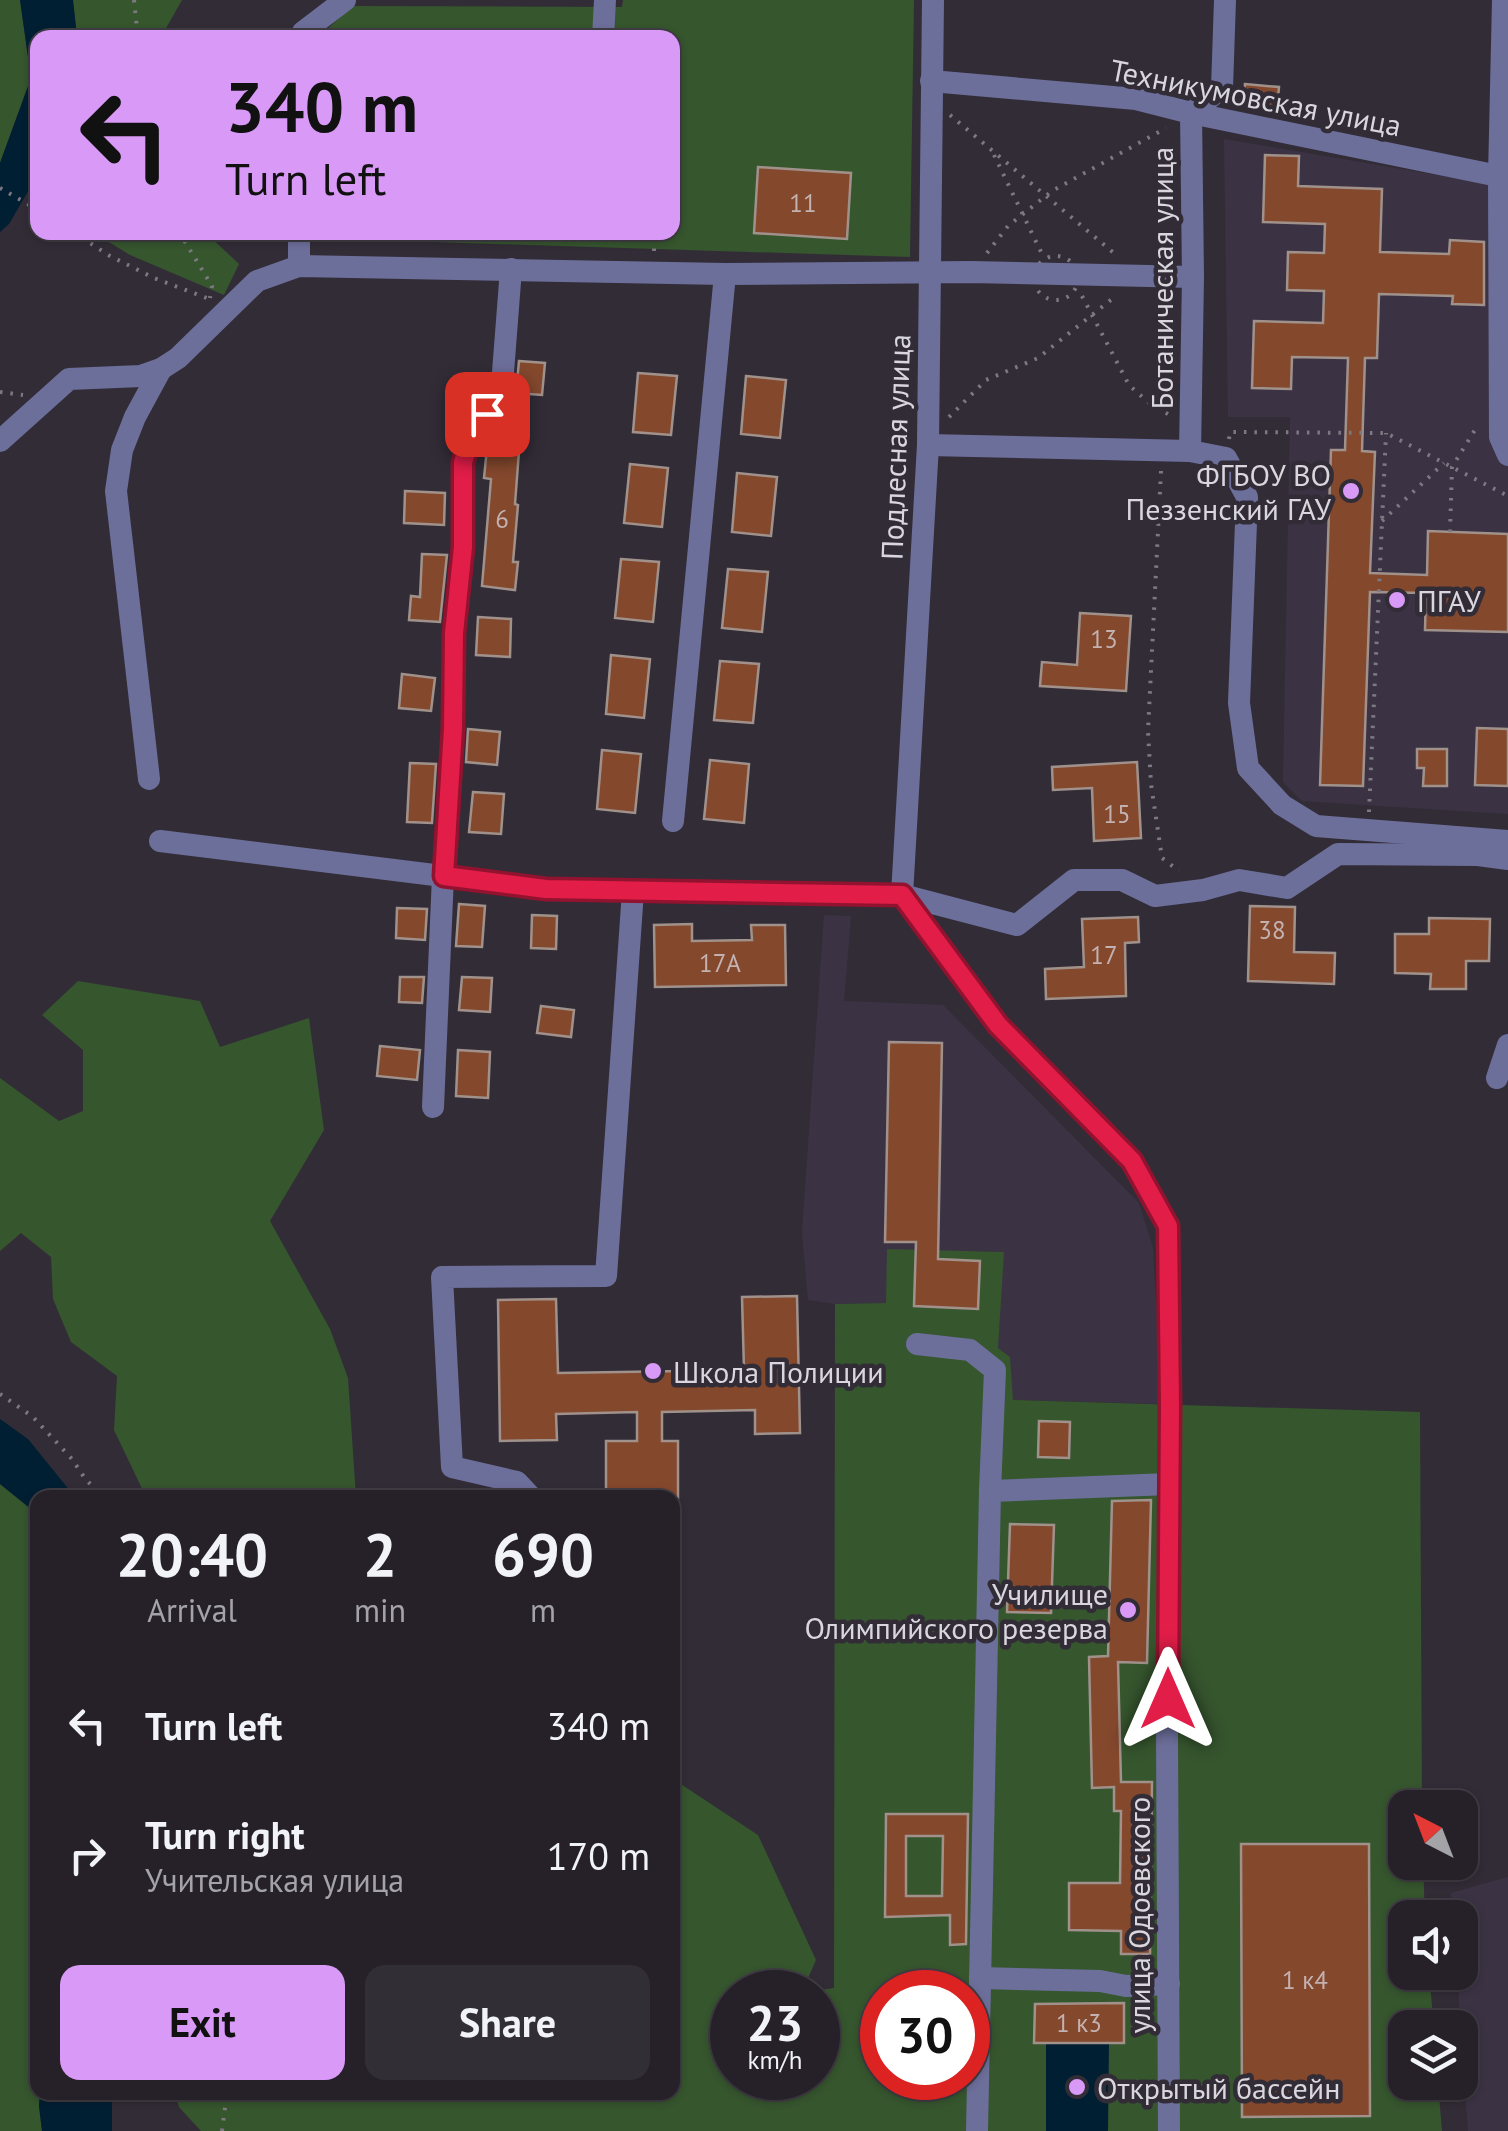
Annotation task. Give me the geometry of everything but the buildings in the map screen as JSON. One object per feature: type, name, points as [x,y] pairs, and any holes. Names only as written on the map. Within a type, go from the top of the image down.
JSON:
[{"type":"street","points":[[306,30],[345,0]]},
{"type":"street","points":[[603,30],[605,0]]},
{"type":"street","name":"Подлесная улица","points":[[902,895],[928,444],[933,0]]},
{"type":"street","name":"Ботаническая улица","points":[[1190,451],[1192,113],[1222,88],[1225,0]]},
{"type":"street","points":[[1503,0],[1500,437],[1508,455]]},
{"type":"street","name":"Техникумовская улица","points":[[931,81],[1136,99],[1503,178]]},
{"type":"street","points":[[299,240],[299,266]]},
{"type":"street","points":[[0,441],[69,379],[140,376],[161,370],[178,358],[219,304],[257,281],[299,266],[1194,277]]},
{"type":"street","points":[[433,1107],[453,728],[454,633],[463,547],[463,462],[473,431],[500,398],[511,269]]},
{"type":"street","points":[[673,821],[725,274]]},
{"type":"street","points":[[149,779],[116,491],[122,450],[161,370]]},
{"type":"street","points":[[928,444],[1190,451],[1226,458],[1247,497],[1238,702],[1248,768],[1282,806],[1316,826],[1508,842]]},
{"type":"street","points":[[160,841],[546,889],[902,895],[1017,925],[1074,880],[1122,880],[1155,896],[1203,890],[1239,880],[1286,888],[1338,854],[1508,859]]},
{"type":"street","points":[[524,1490],[517,1482],[452,1466],[442,1278],[606,1276],[633,891]]},
{"type":"street","name":"улица Одоевского","points":[[902,895],[998,1025],[1132,1161],[1168,1226],[1168,2131]]},
{"type":"street","points":[[1497,1078],[1508,1046]]},
{"type":"street","points":[[917,1344],[970,1350],[996,1370],[980,1970]]},
{"type":"street","points":[[990,1491],[1168,1484]]},
{"type":"street","points":[[990,1978],[1126,1986],[1169,1984]]},
{"type":"street","points":[[977,2131],[978,2100]]},
{"type":"path","points":[[134,0],[137,30]]},
{"type":"path","points":[[946,112],[1114,253]]},
{"type":"path","points":[[972,272],[1008,226],[1046,196],[1192,113]]},
{"type":"path","points":[[992,150],[1045,259]]},
{"type":"path","points":[[0,188],[30,205]]},
{"type":"path","points":[[85,240],[154,278],[219,304]]},
{"type":"path","points":[[183,240],[219,304]]},
{"type":"path","points":[[948,419],[986,380],[1038,358],[1141,276]]},
{"type":"path","points":[[1077,286],[1129,386],[1148,403],[1190,426]]},
{"type":"path","points":[[1450,532],[1452,466],[1480,421]]},
{"type":"path","points":[[1226,458],[1230,432],[1386,432],[1508,496]]},
{"type":"path","points":[[1368,830],[1386,432]]},
{"type":"path","points":[[1162,451],[1148,731],[1151,784],[1162,858],[1203,890]]},
{"type":"path","points":[[1381,522],[1444,463]]},
{"type":"path","points":[[0,1394],[33,1418],[97,1490]]},
{"type":"path","points":[[222,2131],[226,2100]]},
{"type":"shaded area","name":"ПГАУ","points":[[1224,139],[1508,187],[1508,814],[1302,801],[1283,782],[1290,417],[1228,417]]},
{"type":"shaded area","points":[[824,915],[851,916],[844,1001],[943,1005],[1139,1203],[1153,1248],[1162,1404],[1012,1400],[1010,1357],[998,1348],[1003,1252],[887,1250],[887,1303],[808,1300],[802,1232]]},
{"type":"shaded area","points":[[1508,1877],[1508,2131],[1468,2131],[1466,2100],[1478,2100],[1478,2010],[1460,2010],[1458,1990],[1478,1990],[1478,1900],[1452,1900],[1451,1893]]},
{"type":"green space","points":[[0,0],[20,0],[30,81],[0,163]]},
{"type":"green space","points":[[73,0],[182,0],[165,30],[76,30]]},
{"type":"green space","points":[[623,0],[914,0],[910,257],[370,240],[680,240],[680,30],[326,30],[352,6],[622,7]]},
{"type":"green space","points":[[105,240],[213,240],[239,264],[224,295],[130,255]]},
{"type":"green space","points":[[78,981],[200,1001],[220,1047],[309,1018],[324,1130],[270,1221],[330,1329],[348,1378],[356,1490],[143,1490],[114,1430],[117,1376],[71,1342],[53,1299],[51,1257],[21,1233],[0,1251],[0,1078],[59,1121],[83,1111],[83,1050],[42,1015]]},
{"type":"green space","name":"Училище Олимпийского резерва","points":[[887,1249],[1004,1252],[998,1348],[1010,1357],[1013,1400],[1420,1412],[1422,1790],[1388,1790],[1388,1880],[1424,1880],[1424,1900],[1388,1900],[1388,1990],[1431,1990],[1432,2010],[1388,2010],[1388,2100],[1439,2100],[1442,2131],[201,2131],[177,2100],[680,2100],[680,1784],[758,1835],[816,1960],[812,1970],[710,1970],[710,2100],[840,2100],[840,1970],[834,1970],[835,1304],[886,1303]]},
{"type":"green space","points":[[0,1484],[30,1508],[30,2100],[39,2100],[42,2131],[0,2131]]},
{"type":"water","points":[[20,0],[73,0],[76,30],[30,30],[30,71]]},
{"type":"water","points":[[30,81],[30,188],[0,232],[0,163]]},
{"type":"water","points":[[0,1419],[28,1439],[69,1490],[30,1490],[30,1508],[0,1484]]},
{"type":"water","name":"Открытый бассейн","points":[[1046,2043],[1109,2043],[1108,2131],[1046,2131]]},
{"type":"water","points":[[39,2100],[112,2100],[112,2131],[42,2131]]},
{"type":"place","name":"ФГБОУ ВО Пеззенский ГАУ","points":[[1351,491]]},
{"type":"place","name":"ПГАУ","points":[[1397,600]]},
{"type":"place","name":"Школа Полиции","points":[[653,1371]]},
{"type":"place","name":"Училище Олимпийского резерва","points":[[1128,1610]]},
{"type":"place","name":"Открытый бассейн","points":[[1077,2087]]},
{"type":"route","points":[[487,414],[473,431],[463,462],[463,547],[454,633],[444,876],[546,889],[902,895],[998,1025],[1132,1161],[1168,1226],[1168,1699]]}]
